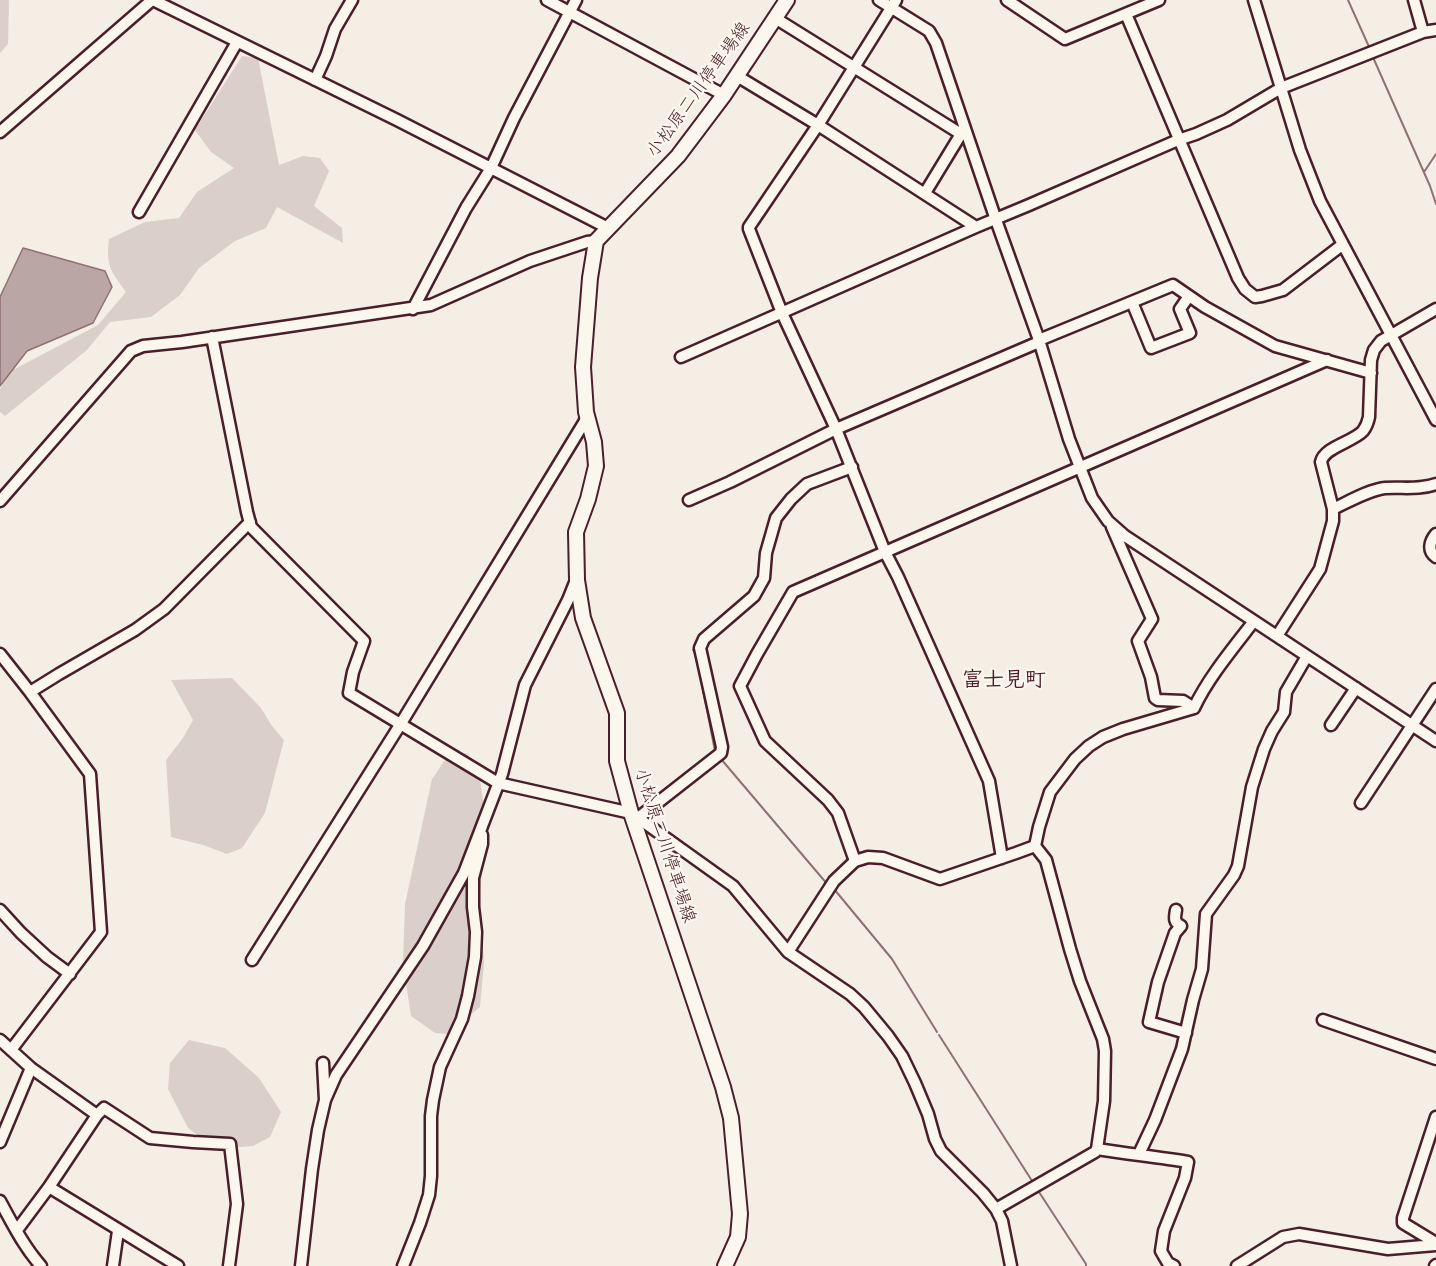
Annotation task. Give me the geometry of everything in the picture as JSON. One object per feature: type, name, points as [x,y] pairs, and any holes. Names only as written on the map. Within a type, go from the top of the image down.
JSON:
[{"type":"main road","name":"小松原二川停車場線","points":[[725,1266],[738,1237],[740,1214],[731,1118],[723,1087],[617,761],[617,713],[583,618],[576,580],[576,532],[588,500],[596,466],[594,442],[586,412],[583,367],[590,278],[596,241],[678,156],[724,95],[787,0]]},
{"type":"street","points":[[0,132],[152,0],[608,228]]},
{"type":"street","points":[[315,80],[335,29],[352,0]]},
{"type":"street","points":[[547,0],[724,95]]},
{"type":"street","points":[[413,309],[466,208],[491,168],[514,118],[576,0]]},
{"type":"street","points":[[879,0],[894,4],[929,31],[936,43],[963,131],[1039,341],[1069,439],[1092,498],[1115,534],[1152,619],[1138,641],[1151,677],[1155,698],[1183,701],[1194,708]]},
{"type":"street","points":[[1007,0],[1065,39],[1159,0]]},
{"type":"street","points":[[1254,0],[1300,150],[1320,201],[1436,420]]},
{"type":"street","points":[[1414,0],[1423,32]]},
{"type":"street","points":[[894,4],[818,125],[749,227],[782,313],[836,429],[885,552],[989,781],[1002,858]]},
{"type":"street","points":[[1126,14],[1178,140],[1238,278],[1245,289],[1254,297],[1283,290],[1342,245]]},
{"type":"street","points":[[774,18],[963,131]]},
{"type":"street","points":[[681,357],[976,227],[1196,134],[1227,120],[1281,88],[1423,32],[1436,30]]},
{"type":"street","points":[[139,212],[237,42]]},
{"type":"street","points":[[737,76],[818,125],[976,227]]},
{"type":"street","points":[[925,193],[963,131]]},
{"type":"street","points":[[0,501],[131,351],[143,346],[212,338],[431,305],[530,261],[596,241]]},
{"type":"street","points":[[688,500],[730,482],[836,429],[1173,285],[1204,307],[1275,346],[1371,373]]},
{"type":"street","points":[[1132,302],[1151,348],[1190,333],[1180,309],[1189,296]]},
{"type":"street","points":[[1277,636],[1320,569],[1333,521],[1321,462],[1326,453],[1357,436],[1367,425],[1371,360],[1374,350],[1390,334],[1436,309]]},
{"type":"street","points":[[212,338],[247,512],[255,532],[364,641],[353,672],[349,693],[498,783],[635,815],[733,886],[788,952],[850,994],[876,1020],[902,1056],[911,1074],[941,1151],[996,1209],[1002,1221],[1011,1266]]},
{"type":"street","points":[[855,861],[838,813],[828,800],[765,741],[740,686],[793,592],[1327,360]]},
{"type":"street","points":[[252,960],[400,725],[585,421],[586,412]]},
{"type":"street","points":[[635,815],[721,753],[722,747],[700,648],[704,639],[754,596],[764,578],[766,553],[776,518],[791,499],[807,484],[852,467]]},
{"type":"street","points":[[1332,509],[1376,490],[1414,489],[1436,484]]},
{"type":"street","points":[[1108,521],[1125,536],[1436,741]]},
{"type":"street","points":[[30,692],[135,630],[164,609],[250,522]]},
{"type":"street","points":[[1436,534],[1430,545],[1436,557]]},
{"type":"street","points":[[301,1266],[312,1169],[325,1100],[336,1075],[423,946],[464,873],[498,783],[525,685],[576,580]]},
{"type":"street","points":[[1035,846],[1050,792],[1075,759],[1103,737],[1194,708],[1226,658],[1254,621]]},
{"type":"street","points":[[0,654],[90,774],[101,932],[11,1050]]},
{"type":"street","points":[[1139,1154],[1155,1120],[1182,1049],[1202,969],[1206,914],[1238,866],[1252,788],[1264,749],[1284,712],[1286,692],[1307,656]]},
{"type":"street","points":[[1331,725],[1356,688]]},
{"type":"street","points":[[1361,803],[1436,689]]},
{"type":"street","points":[[402,1266],[429,1195],[431,1116],[440,1067],[462,1019],[468,996],[477,932],[473,907],[473,878],[483,844],[481,828]]},
{"type":"street","points":[[788,952],[834,881],[855,861],[868,857],[883,858],[940,879],[1035,846]]},
{"type":"street","points":[[996,1209],[1095,1152],[1104,1101],[1105,1051],[1103,1039],[1080,981],[1046,860],[1035,846]]},
{"type":"street","points":[[0,910],[47,957],[70,974]]},
{"type":"street","points":[[1176,910],[1174,919],[1181,926],[1175,933],[1158,982],[1149,1022],[1185,1033]]},
{"type":"street","points":[[1323,1020],[1436,1059]]},
{"type":"street","points":[[0,1040],[31,1068],[97,1115]]},
{"type":"street","points":[[323,1063],[325,1100]]},
{"type":"street","points":[[0,1142],[31,1068]]},
{"type":"street","points":[[17,1230],[104,1108],[150,1138],[230,1144],[237,1204],[229,1266]]},
{"type":"street","points":[[1436,1117],[1403,1223],[1436,1244]]},
{"type":"street","points":[[1097,1149],[1188,1162],[1185,1178],[1164,1231],[1161,1251],[1168,1263],[1174,1266]]},
{"type":"street","points":[[49,1187],[178,1266]]},
{"type":"street","points":[[0,1201],[35,1260],[41,1266]]},
{"type":"street","points":[[113,1266],[118,1231]]},
{"type":"street","points":[[1237,1266],[1283,1237],[1299,1234],[1388,1249],[1436,1244]]},
{"type":"shaded area","points":[[0,0],[9,0],[8,44],[0,53]]},
{"type":"shaded area","points":[[242,56],[258,58],[279,165],[303,156],[320,158],[329,171],[314,206],[342,228],[343,243],[277,207],[266,228],[235,241],[199,268],[180,295],[151,317],[110,322],[87,350],[5,416],[0,412],[0,389],[11,371],[98,325],[126,292],[110,267],[109,239],[145,222],[179,218],[197,192],[234,168],[211,152],[195,130]]},
{"type":"shaded area","points":[[23,248],[105,271],[112,287],[93,323],[27,351],[0,386],[0,297]]},
{"type":"shaded area","points":[[232,678],[261,708],[284,740],[265,813],[242,848],[227,854],[171,837],[166,760],[193,720],[171,680]]},
{"type":"shaded area","points":[[467,753],[479,771],[486,822],[480,893],[484,963],[480,1007],[447,1034],[435,1033],[411,1016],[403,963],[405,904],[432,779],[447,757]]},
{"type":"shaded area","points":[[189,1040],[225,1048],[259,1078],[281,1112],[270,1137],[253,1146],[216,1149],[188,1128],[168,1089],[170,1063]]},
{"type":"waterway","points":[[1348,0],[1370,49]]},
{"type":"waterway","points":[[1372,55],[1436,204]]},
{"type":"waterway","points":[[1424,172],[1436,154]]},
{"type":"waterway","points":[[693,650],[696,654],[715,751]]},
{"type":"waterway","points":[[721,759],[828,885]]},
{"type":"waterway","points":[[834,889],[892,959],[937,1032]]},
{"type":"waterway","points":[[939,1035],[1034,1184]]},
{"type":"waterway","points":[[1037,1189],[1086,1266]]},
{"type":"district","name":"富士見町","points":[[1004,682]]}]
